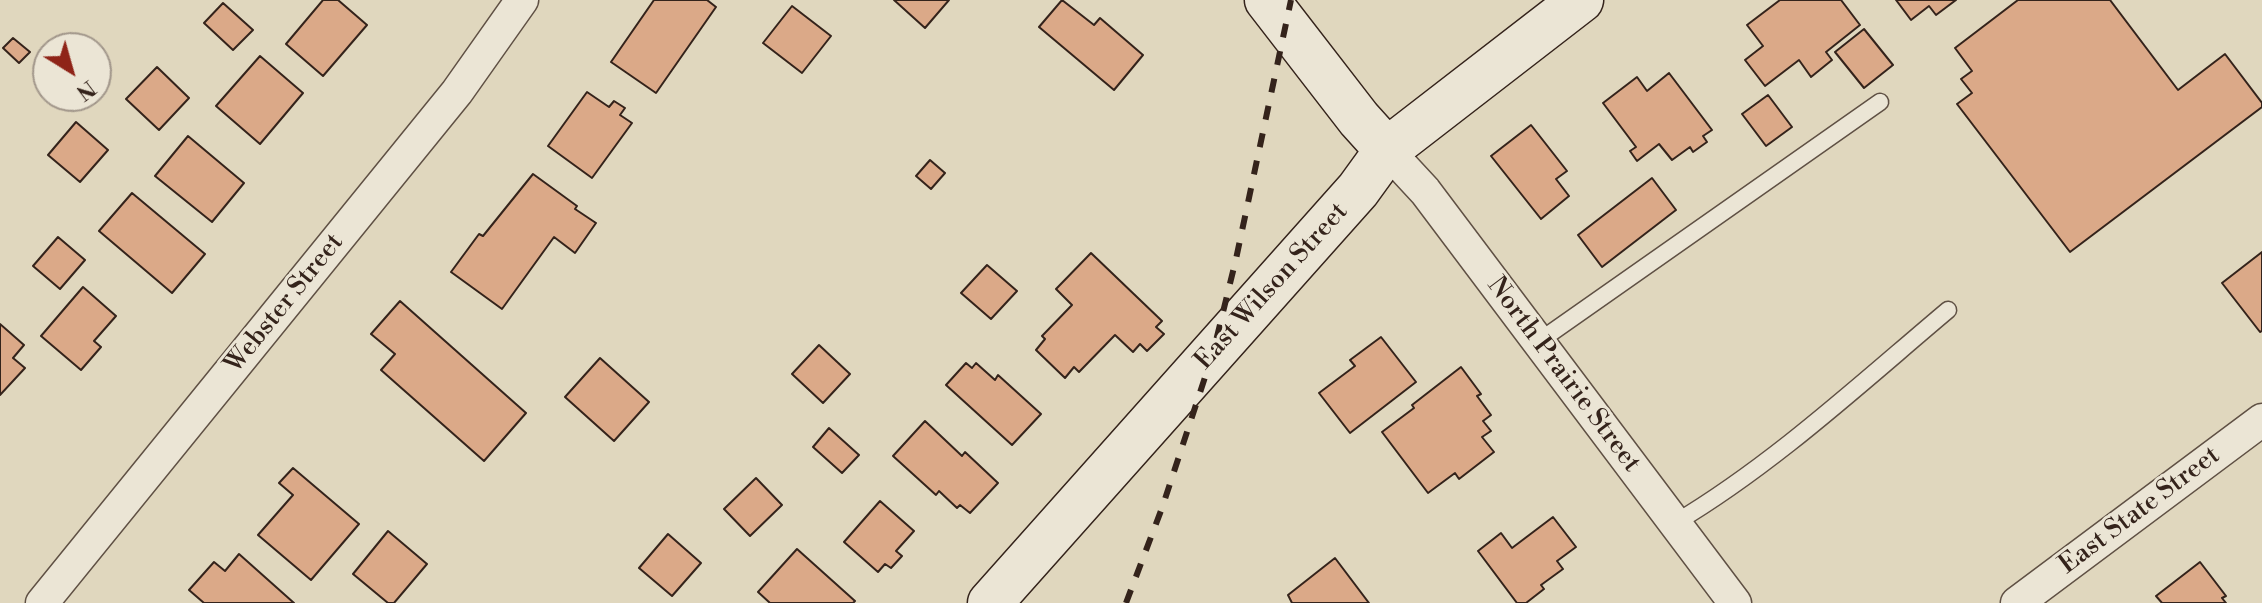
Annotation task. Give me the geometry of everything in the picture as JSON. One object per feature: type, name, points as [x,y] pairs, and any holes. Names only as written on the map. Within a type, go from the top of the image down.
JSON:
[{"type":"street","name":"Webster Street","points":[[42,603],[457,92],[522,0]]},
{"type":"street","points":[[1267,0],[1359,119],[1387,150]]},
{"type":"street","name":"East Wilson Street","points":[[990,603],[1358,190],[1387,150],[1581,0]]},
{"type":"street","name":"North Prairie Street","points":[[1387,150],[1425,191],[1735,603]]},
{"type":"street","name":"East State Street","points":[[2017,603],[2262,420]]},
{"type":"lane","points":[[1538,342],[1880,102]]},
{"type":"lane","points":[[1675,523],[1723,494],[1831,409],[1948,310]]},
{"type":"building","points":[[323,0],[338,0],[367,25],[323,76],[286,44]]},
{"type":"building","points":[[654,0],[707,0],[716,7],[656,93],[611,62]]},
{"type":"building","points":[[894,0],[949,0],[925,28]]},
{"type":"building","points":[[1062,0],[1094,25],[1100,18],[1143,55],[1114,90],[1039,27]]},
{"type":"building","points":[[1780,0],[1841,0],[1860,25],[1826,52],[1832,60],[1811,77],[1799,60],[1765,86],[1745,60],[1763,46],[1747,25]]},
{"type":"building","points":[[1896,0],[1956,0],[1936,15],[1929,6],[1911,20]]},
{"type":"building","points":[[2018,0],[2110,0],[2178,90],[2225,54],[2262,107],[2070,252],[1957,104],[1972,93],[1961,79],[1972,71],[1955,48]]},
{"type":"building","points":[[223,3],[253,30],[233,50],[204,23]]},
{"type":"building","points":[[792,6],[831,36],[802,73],[763,43]]},
{"type":"building","points":[[1864,29],[1893,65],[1864,88],[1835,52]]},
{"type":"building","points":[[13,38],[30,52],[19,63],[3,48]]},
{"type":"building","points":[[260,56],[303,93],[260,144],[216,106]]},
{"type":"building","points":[[157,67],[189,98],[159,130],[126,99]]},
{"type":"building","points":[[1669,73],[1712,130],[1703,136],[1707,142],[1693,152],[1690,147],[1672,160],[1659,144],[1637,161],[1630,151],[1636,147],[1603,103],[1637,77],[1647,91]]},
{"type":"building","points":[[587,92],[609,107],[614,101],[625,108],[620,115],[632,123],[592,178],[548,146]]},
{"type":"building","points":[[1768,95],[1792,127],[1766,146],[1742,114]]},
{"type":"building","points":[[76,122],[108,150],[80,182],[48,155]]},
{"type":"building","points":[[1531,125],[1567,171],[1556,179],[1569,196],[1541,219],[1491,156]]},
{"type":"building","points":[[188,136],[244,183],[212,222],[155,176]]},
{"type":"building","points":[[930,160],[945,173],[931,189],[916,176]]},
{"type":"building","points":[[533,174],[596,223],[575,253],[554,237],[502,309],[451,272],[479,234],[483,236]]},
{"type":"building","points":[[1652,178],[1676,210],[1602,267],[1578,235]]},
{"type":"building","points":[[132,193],[205,254],[172,293],[99,231]]},
{"type":"building","points":[[58,237],[85,260],[60,289],[33,266]]},
{"type":"building","points":[[2262,252],[2262,331],[2260,332],[2222,283]]},
{"type":"building","points":[[1091,253],[1162,321],[1156,327],[1164,334],[1147,351],[1140,344],[1133,352],[1115,335],[1079,372],[1074,367],[1065,378],[1036,350],[1045,339],[1042,336],[1072,305],[1056,289]]},
{"type":"building","points":[[987,265],[1017,291],[991,319],[961,293]]},
{"type":"building","points":[[83,287],[116,316],[94,341],[101,347],[81,370],[41,336]]},
{"type":"building","points":[[400,301],[526,413],[484,461],[381,370],[395,354],[371,334]]},
{"type":"building","points":[[0,324],[24,345],[13,358],[25,368],[0,395]]},
{"type":"building","points":[[1381,337],[1416,382],[1350,433],[1319,393],[1355,366],[1350,360]]},
{"type":"building","points":[[819,345],[850,374],[823,403],[792,374]]},
{"type":"building","points":[[600,358],[649,402],[614,441],[565,397]]},
{"type":"building","points":[[966,363],[972,368],[976,363],[995,380],[998,375],[1041,414],[1012,445],[946,385]]},
{"type":"building","points":[[1461,367],[1481,394],[1477,396],[1491,415],[1483,421],[1491,431],[1482,437],[1494,452],[1459,479],[1455,473],[1428,493],[1382,432]]},
{"type":"building","points":[[925,421],[962,456],[965,452],[998,483],[970,513],[960,505],[957,508],[939,491],[936,495],[893,456]]},
{"type":"building","points":[[829,428],[859,455],[842,473],[813,447]]},
{"type":"building","points":[[293,468],[359,524],[311,580],[258,535],[293,495],[279,483]]},
{"type":"building","points":[[756,478],[782,505],[750,536],[724,509]]},
{"type":"building","points":[[880,501],[914,531],[896,551],[902,556],[891,568],[885,564],[878,572],[844,542]]},
{"type":"building","points":[[1553,517],[1576,547],[1557,561],[1563,569],[1541,585],[1544,589],[1526,603],[1517,603],[1478,551],[1501,533],[1512,548]]},
{"type":"building","points":[[388,531],[427,564],[394,603],[388,603],[353,574]]},
{"type":"building","points":[[668,534],[701,563],[672,596],[639,568]]},
{"type":"building","points":[[797,549],[855,601],[770,603],[758,592]]},
{"type":"building","points":[[239,554],[294,603],[204,603],[189,590],[214,562],[225,571]]},
{"type":"building","points":[[1335,558],[1369,603],[1292,603],[1288,595]]},
{"type":"building","points":[[2200,562],[2226,596],[2222,598],[2226,603],[2162,603],[2156,596]]},
{"type":"railway","points":[[1126,603],[1162,508],[1213,353],[1291,0]]}]
